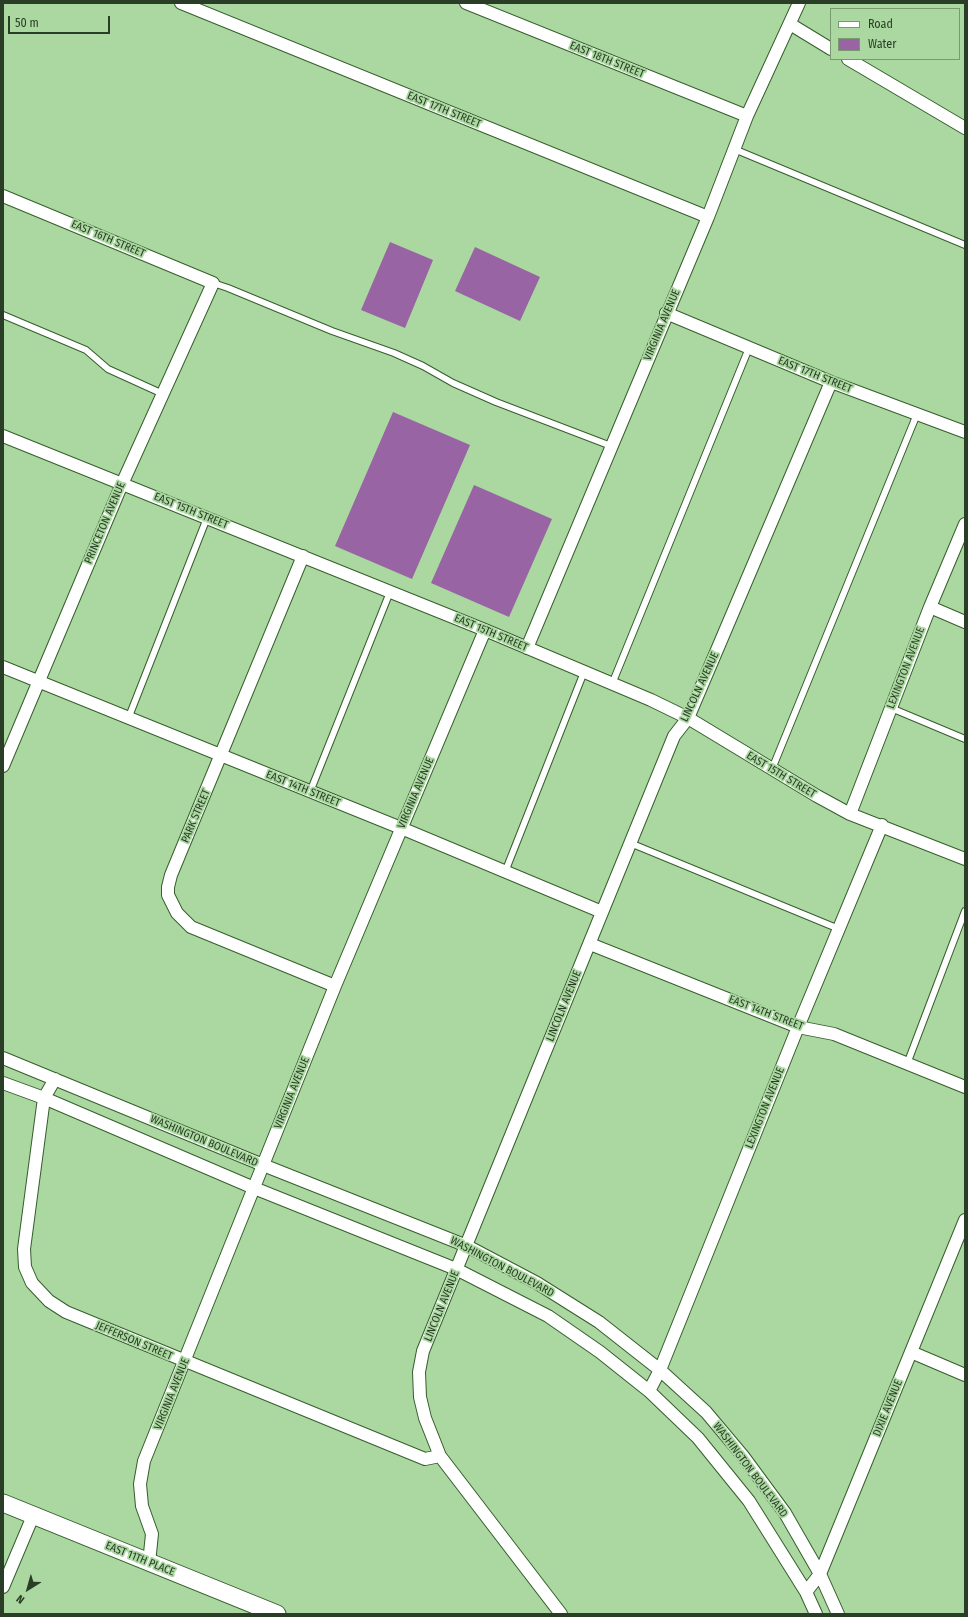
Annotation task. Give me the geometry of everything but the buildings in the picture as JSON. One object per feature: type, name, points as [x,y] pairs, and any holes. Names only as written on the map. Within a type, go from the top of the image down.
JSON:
[{"type":"street","name":"EAST 17TH STREET","points":[[181,3],[708,217]]},
{"type":"street","name":"EAST 18TH STREET","points":[[466,3],[747,116]]},
{"type":"street","name":"VIRGINIA AVENUE","points":[[527,648],[708,217],[747,116],[790,24],[797,4]]},
{"type":"street","points":[[790,24],[830,48]]},
{"type":"street","points":[[850,60],[965,128]]},
{"type":"street","name":"EAST 16TH STREET","points":[[3,196],[213,283]]},
{"type":"street","name":"PRINCETON AVENUE","points":[[3,766],[122,484],[213,283]]},
{"type":"street","name":"EAST 17TH STREET","points":[[666,314],[831,382],[965,432]]},
{"type":"street","name":"LINCOLN AVENUE","points":[[561,1614],[440,1456],[425,1418],[420,1397],[420,1372],[423,1351],[674,736],[688,718],[831,382]]},
{"type":"street","name":"EAST 15TH STREET","points":[[3,436],[485,630],[612,684],[688,718],[817,796],[850,814],[882,825],[965,859]]},
{"type":"street","name":"LEXINGTON AVENUE","points":[[850,814],[930,608],[965,524]]},
{"type":"street","name":"PARK STREET","points":[[303,556],[172,874],[168,887],[168,895],[171,904],[183,921],[191,927],[335,986]]},
{"type":"street","points":[[930,608],[965,622]]},
{"type":"street","name":"VIRGINIA AVENUE","points":[[149,1563],[152,1534],[142,1506],[140,1484],[144,1461],[335,986],[485,630]]},
{"type":"street","name":"EAST 14TH STREET","points":[[3,667],[128,719],[401,828],[602,912]]},
{"type":"street","name":"LEXINGTON AVENUE","points":[[649,1391],[660,1370],[798,1027],[882,825]]},
{"type":"street","name":"EAST 14TH STREET","points":[[590,944],[798,1027],[834,1034],[965,1087]]},
{"type":"street","name":"WASHINGTON BOULEVARD","points":[[3,1058],[263,1165],[467,1246],[537,1283],[593,1318],[660,1370],[706,1412],[743,1456],[785,1513],[820,1574],[838,1614]]},
{"type":"street","name":"JEFFERSON STREET","points":[[55,1079],[44,1098],[24,1249],[25,1267],[32,1283],[49,1301],[66,1312],[425,1459],[440,1456]]},
{"type":"street","name":"WASHINGTON BOULEVARD","points":[[3,1083],[44,1098],[254,1188],[456,1269],[548,1316],[600,1352],[649,1391],[698,1438],[749,1501],[806,1592],[816,1614]]},
{"type":"street","points":[[3,1091],[44,1098]]},
{"type":"street","name":"DIXIE AVENUE","points":[[806,1592],[820,1574],[965,1220]]},
{"type":"street","points":[[911,1352],[965,1375]]},
{"type":"street","name":"EAST 11TH PLACE","points":[[3,1503],[277,1614]]},
{"type":"street","points":[[3,1587],[33,1516]]},
{"type":"lane","points":[[734,149],[965,244]]},
{"type":"lane","points":[[213,283],[332,331],[394,353],[423,366],[453,383],[496,402],[611,446]]},
{"type":"lane","points":[[3,315],[86,350],[108,369],[162,394]]},
{"type":"lane","points":[[612,684],[749,348]]},
{"type":"lane","points":[[772,769],[917,414]]},
{"type":"lane","points":[[128,719],[207,518]]},
{"type":"lane","points":[[310,792],[390,592]]},
{"type":"lane","points":[[505,872],[584,672]]},
{"type":"lane","points":[[891,708],[965,739]]},
{"type":"lane","points":[[630,843],[839,929]]},
{"type":"lane","points":[[907,1064],[965,911]]},
{"type":"water","points":[[390,242],[433,260],[405,328],[361,310]]},
{"type":"water","points":[[475,247],[540,277],[520,321],[455,291]]},
{"type":"water","points":[[393,412],[470,445],[412,579],[335,546]]},
{"type":"water","points":[[474,485],[552,519],[509,617],[431,583]]}]
